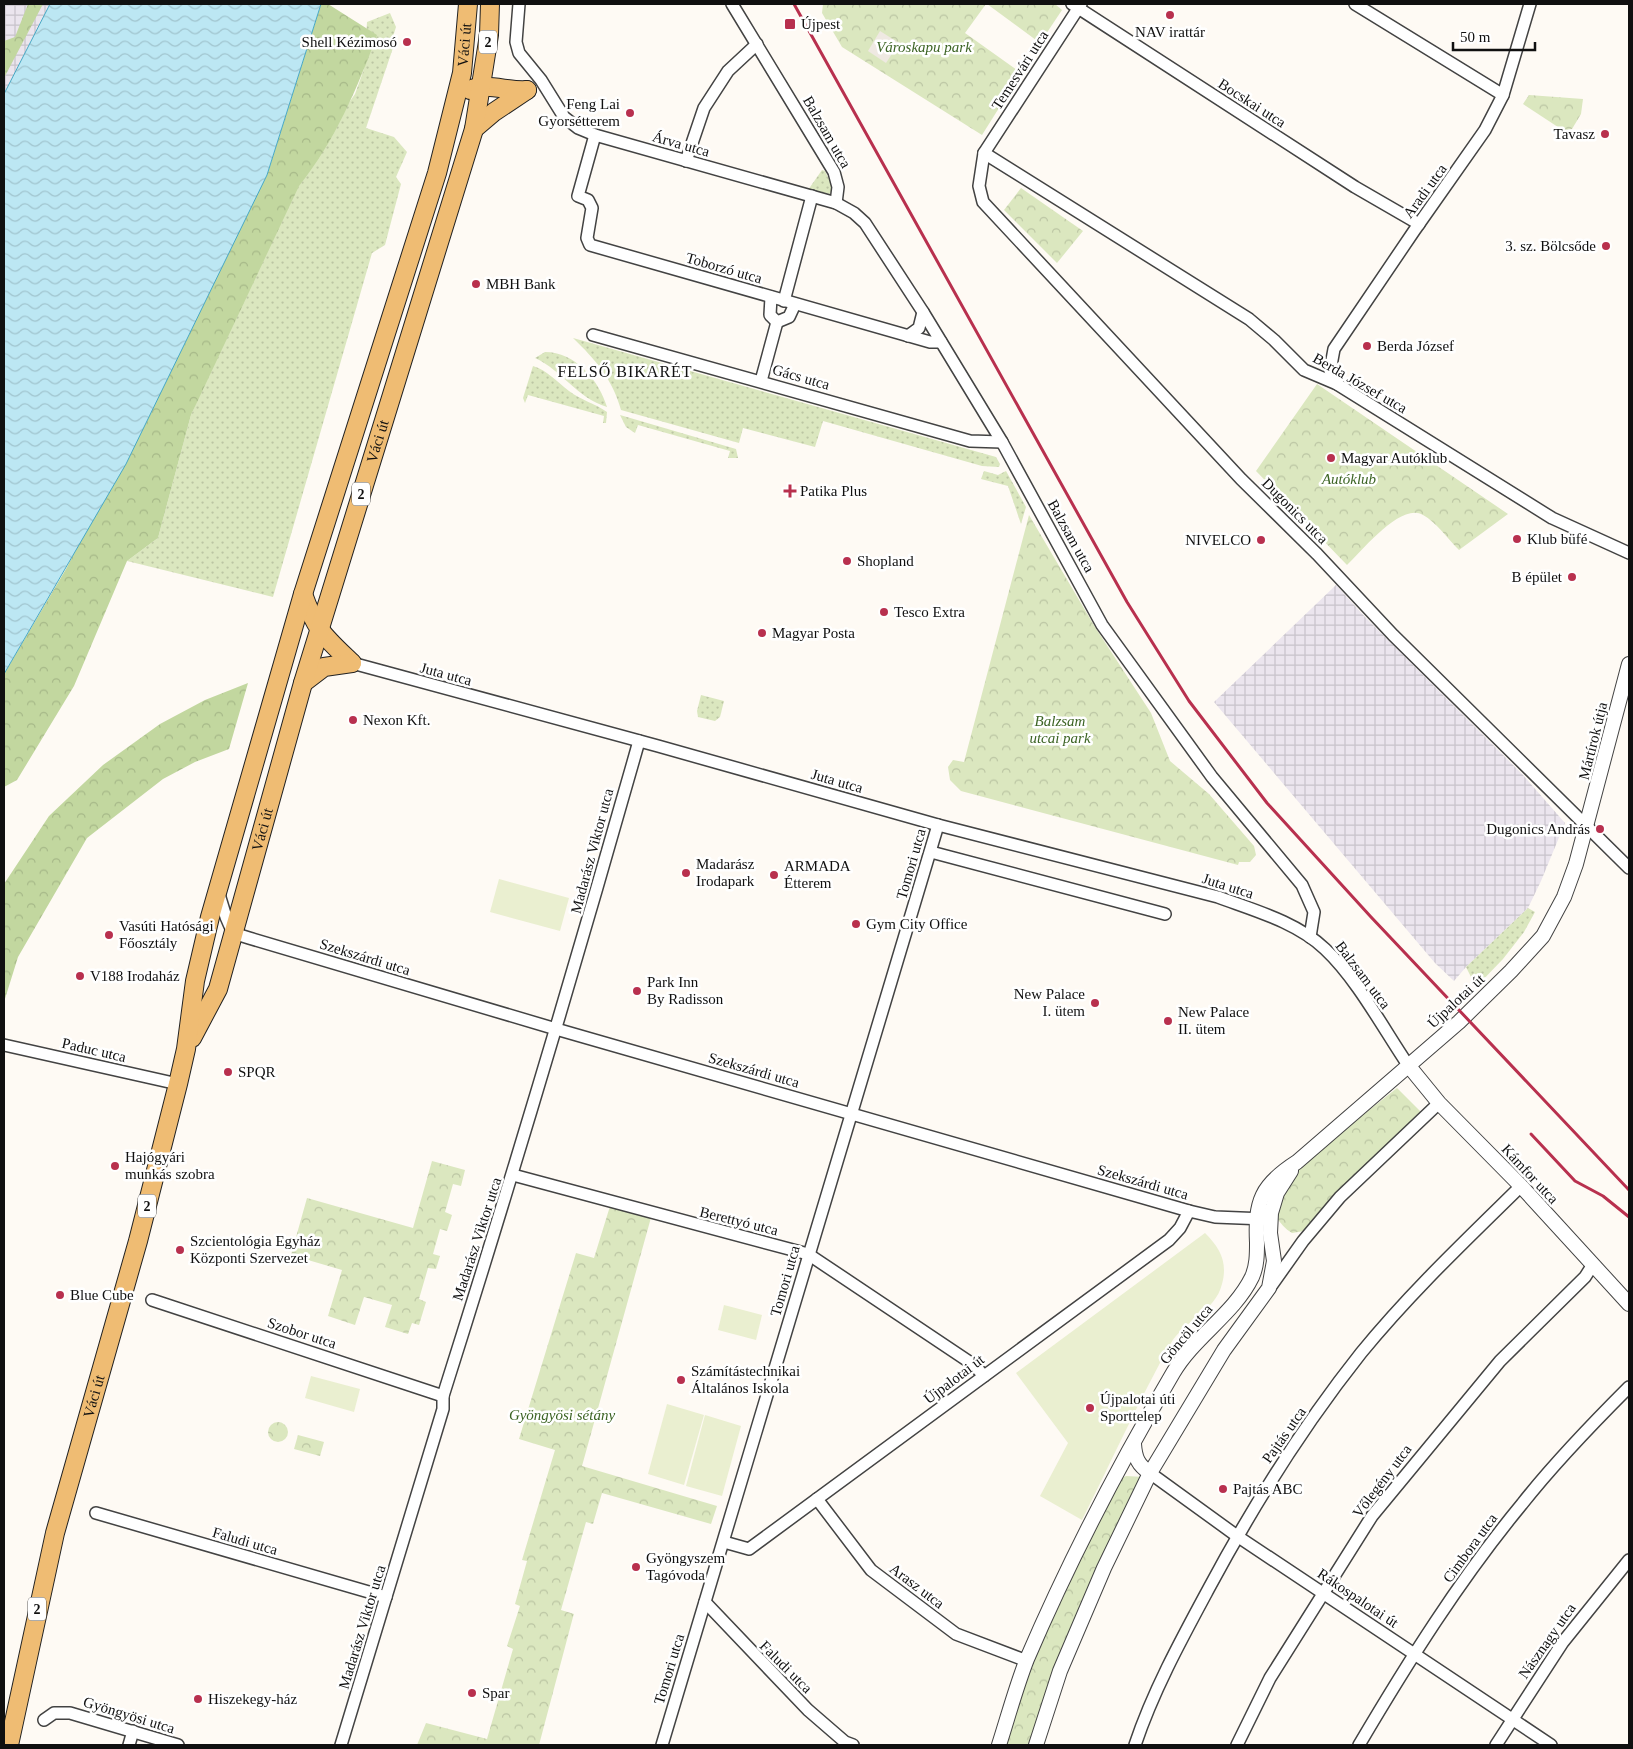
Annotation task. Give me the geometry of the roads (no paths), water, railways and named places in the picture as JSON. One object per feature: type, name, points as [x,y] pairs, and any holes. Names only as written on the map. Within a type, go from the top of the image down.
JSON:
[{"type":"main road","name":"Váci út","points":[[9,1745],[55,1533],[138,1241],[178,1084],[186,1050],[195,981],[218,889],[303,594],[431,195],[455,103],[466,46],[468,4]]},
{"type":"main road","name":"Váci út","points":[[186,1050],[218,989],[303,683],[474,129],[489,35],[490,4]]},
{"type":"main road","points":[[455,103],[466,92],[482,86],[509,91],[534,85]]},
{"type":"main road","points":[[474,129],[494,112],[534,85]]},
{"type":"main road","points":[[303,594],[312,619],[320,632],[352,663]]},
{"type":"main road","points":[[282,669],[292,652],[297,650],[304,663],[303,683]]},
{"type":"main road","points":[[303,683],[324,667],[352,663]]},
{"type":"street","name":"Árva utca","points":[[519,4],[518,50],[534,85],[564,117],[578,128],[595,135],[836,204]]},
{"type":"street","name":"Balzsam utca","points":[[732,4],[834,172],[838,187],[836,204],[854,213],[870,228],[1002,442],[1102,625],[1121,654],[1212,777],[1302,885],[1314,912],[1310,937],[1325,948],[1338,963],[1408,1065]]},
{"type":"street","points":[[1355,4],[1504,95]]},
{"type":"street","name":"Aradi utca","points":[[1337,384],[1330,371],[1334,349],[1475,146],[1504,95],[1530,4]]},
{"type":"street","name":"Temesvári utca","points":[[984,153],[1077,5]]},
{"type":"street","name":"Bocskai utca","points":[[1077,5],[1355,187],[1419,224]]},
{"type":"street","points":[[686,161],[704,108],[728,71],[757,44]]},
{"type":"street","name":"Toborzó utca","points":[[595,135],[578,196],[588,200],[592,208],[587,238],[590,245],[908,336],[934,343],[941,342]]},
{"type":"street","name":"Berda József utca","points":[[984,153],[1249,319],[1274,340],[1304,370],[1337,384],[1552,518],[1629,554]]},
{"type":"street","name":"Dugonics utca","points":[[984,153],[979,186],[986,206],[1241,479],[1317,554],[1393,635],[1629,868]]},
{"type":"street","points":[[777,322],[789,317],[790,302],[812,196]]},
{"type":"street","points":[[771,297],[770,315],[777,322]]},
{"type":"street","points":[[908,336],[919,328],[923,312]]},
{"type":"street","points":[[761,381],[777,322]]},
{"type":"street","name":"Gács utca","points":[[593,335],[970,441],[1002,442]]},
{"type":"street","name":"Berda József utca","points":[[1605,542],[1629,546]]},
{"type":"street","name":"Juta utca","points":[[352,663],[938,825],[1218,897],[1255,911],[1310,937]]},
{"type":"street","name":"Mártírok útja","points":[[1587,826],[1629,664]]},
{"type":"street","name":"Madarász Viktor utca","points":[[341,1745],[443,1409],[443,1396],[513,1175],[595,899],[639,741]]},
{"type":"street","name":"Tomori utca","points":[[662,1745],[938,825]]},
{"type":"street","name":"Újpalotai út","points":[[1298,1162],[1462,1019],[1543,936],[1564,897],[1587,826]]},
{"type":"street","points":[[931,852],[1165,914]]},
{"type":"street","points":[[218,889],[226,917],[233,932]]},
{"type":"street","name":"Szekszárdi utca","points":[[233,932],[556,1029],[1189,1211],[1215,1217],[1263,1219]]},
{"type":"street","name":"Paduc utca","points":[[4,1044],[178,1084]]},
{"type":"street","name":"Kámfor utca","points":[[1408,1065],[1439,1103],[1521,1186],[1592,1266],[1629,1304]]},
{"type":"street","name":"Göncöl utca","points":[[1036,1745],[1060,1670],[1104,1568],[1150,1473],[1224,1350],[1303,1241],[1340,1197],[1439,1103]]},
{"type":"street","name":"Göncöl utca","points":[[999,1745],[1027,1661],[1081,1544],[1174,1370],[1216,1323],[1252,1277],[1263,1219],[1277,1193],[1298,1162]]},
{"type":"street","name":"Berettyó utca","points":[[513,1175],[808,1254],[974,1365],[984,1376]]},
{"type":"street","name":"Pajtás utca","points":[[1135,1745],[1184,1632],[1237,1536],[1289,1452],[1361,1353],[1424,1280],[1521,1186]]},
{"type":"street","name":"Újpalotai út","points":[[724,1542],[749,1549],[1169,1240],[1180,1228],[1189,1211]]},
{"type":"street","name":"Göncöl utca","points":[[1263,1219],[1274,1268],[1265,1295]]},
{"type":"street","name":"Vőlegény utca","points":[[1237,1745],[1270,1678],[1372,1516],[1500,1361],[1585,1277],[1592,1266]]},
{"type":"street","name":"Szobor utca","points":[[152,1300],[443,1396]]},
{"type":"street","name":"Cimbora utca","points":[[1358,1745],[1413,1653],[1473,1567],[1522,1503],[1582,1435],[1629,1386]]},
{"type":"street","points":[[1134,1444],[1135,1456],[1140,1466],[1150,1473]]},
{"type":"street","points":[[1117,1476],[1127,1471],[1150,1473]]},
{"type":"street","name":"Rákospalotai út","points":[[1150,1473],[1237,1536],[1551,1745]]},
{"type":"street","name":"Arasz utca","points":[[817,1499],[871,1570],[956,1634],[1027,1661]]},
{"type":"street","name":"Faludi utca","points":[[96,1513],[386,1597]]},
{"type":"street","name":"Násznagy utca","points":[[1496,1745],[1511,1719],[1563,1642],[1629,1560]]},
{"type":"street","name":"Faludi utca","points":[[704,1602],[797,1699],[835,1733],[853,1745]]},
{"type":"street","name":"Gyöngyösi utca","points":[[44,1720],[54,1713],[70,1713],[178,1745]]},
{"type":"street","points":[[129,1745],[133,1731]]},
{"type":"street","points":[[832,1745],[835,1733]]},
{"type":"water","points":[[50,4],[321,4],[267,175],[126,464],[4,674],[4,94]]},
{"type":"railway","points":[[794,4],[1127,602],[1189,701],[1267,803],[1371,917],[1629,1190]]},
{"type":"railway","points":[[1531,1134],[1575,1181],[1603,1196],[1629,1217]]},
{"type":"place","name":"NAV irattár","points":[[1170,15]]},
{"type":"place","name":"Újpest","points":[[790,24]]},
{"type":"place","name":"Shell Kézimosó","points":[[407,42]]},
{"type":"place","name":"Feng Lai Gyorsétterem","points":[[630,113]]},
{"type":"place","name":"Tavasz","points":[[1605,134]]},
{"type":"place","name":"3. sz. Bölcsőde","points":[[1606,246]]},
{"type":"place","name":"MBH Bank","points":[[476,284]]},
{"type":"place","name":"Berda József","points":[[1367,346]]},
{"type":"place","name":"Magyar Autóklub","points":[[1331,458]]},
{"type":"place","name":"Patika Plus","points":[[790,491]]},
{"type":"place","name":"Klub büfé","points":[[1517,539]]},
{"type":"place","name":"NIVELCO","points":[[1261,540]]},
{"type":"place","name":"Shopland","points":[[847,561]]},
{"type":"place","name":"B épület","points":[[1572,577]]},
{"type":"place","name":"Tesco Extra","points":[[884,612]]},
{"type":"place","name":"Magyar Posta","points":[[762,633]]},
{"type":"place","name":"Nexon Kft.","points":[[353,720]]},
{"type":"place","name":"Dugonics András","points":[[1600,829]]},
{"type":"place","name":"Madarász Irodapark","points":[[686,873]]},
{"type":"place","name":"ARMADA Étterem","points":[[774,875]]},
{"type":"place","name":"Gym City Office","points":[[856,924]]},
{"type":"place","name":"Vasúti Hatósági Főosztály","points":[[109,935]]},
{"type":"place","name":"V188 Irodaház","points":[[80,976]]},
{"type":"place","name":"Park Inn By Radisson","points":[[637,991]]},
{"type":"place","name":"New Palace I. ütem","points":[[1095,1003]]},
{"type":"place","name":"New Palace II. ütem","points":[[1168,1021]]},
{"type":"place","name":"SPQR","points":[[228,1072]]},
{"type":"place","name":"Hajógyári munkás szobra","points":[[115,1166]]},
{"type":"place","name":"Szcientológia Egyház Központi Szervezet","points":[[180,1250]]},
{"type":"place","name":"Blue Cube","points":[[60,1295]]},
{"type":"place","name":"Számítástechnikai Általános Iskola","points":[[681,1380]]},
{"type":"place","name":"Újpalotai úti Sporttelep","points":[[1090,1408]]},
{"type":"place","name":"Pajtás ABC","points":[[1223,1489]]},
{"type":"place","name":"Gyöngyszem Tagóvoda","points":[[636,1567]]},
{"type":"place","name":"Spar","points":[[472,1693]]},
{"type":"place","name":"Hiszekegy-ház","points":[[198,1699]]},
{"type":"district","name":"FELSŐ BIKARÉT","points":[[625,371]]},
{"type":"park label","name":"Városkapu park","points":[[924,47]]},
{"type":"park label","name":"Autóklub","points":[[1349,479]]},
{"type":"park label","name":"Balzsam utcai park","points":[[1060,730]]},
{"type":"park label","name":"Gyöngyösi sétány","points":[[562,1415]]}]
